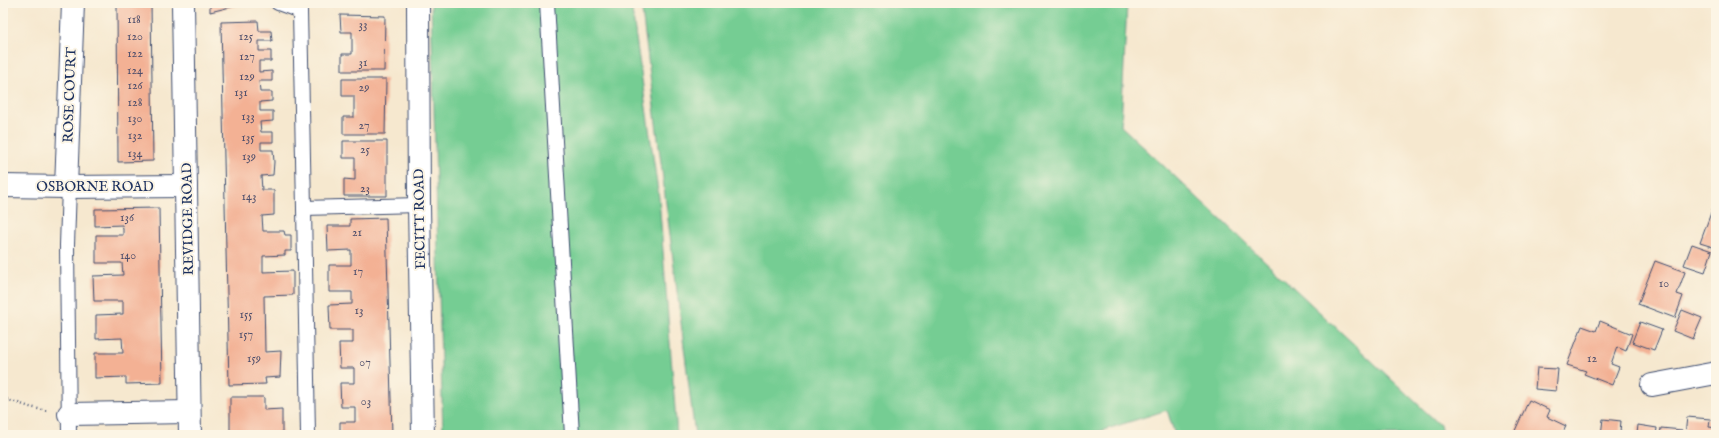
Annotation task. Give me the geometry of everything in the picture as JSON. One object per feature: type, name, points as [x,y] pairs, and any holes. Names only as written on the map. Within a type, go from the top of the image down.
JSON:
[{"type":"street","name":"ROSE COURT","points":[[68,187],[73,3]]},
{"type":"street","name":"REVIDGE ROAD","points":[[184,3],[190,435]]},
{"type":"street","name":"FECITT ROAD","points":[[418,4],[419,205],[423,435]]},
{"type":"street","name":"OSBORNE ROAD","points":[[3,186],[186,186]]},
{"type":"street","points":[[1652,385],[1716,373]]},
{"type":"street","points":[[69,425],[190,412]]},
{"type":"lane","points":[[278,3],[300,12],[308,435]]},
{"type":"lane","points":[[547,3],[572,435]]},
{"type":"lane","points":[[68,187],[67,245],[69,425]]},
{"type":"lane","points":[[304,208],[419,205]]},
{"type":"path","points":[[3,398],[30,407],[69,425]]},
{"type":"green space","points":[[431,3],[631,3],[659,198],[677,435],[443,435]]},
{"type":"green space","points":[[641,3],[1127,3],[1121,126],[1440,425],[1442,435],[1175,435],[1167,410],[1088,435],[695,435]]},
{"type":"building","points":[[117,3],[151,3],[153,161],[118,162]]},
{"type":"building","points":[[210,3],[243,3],[243,4],[210,12]]},
{"type":"building","points":[[340,15],[385,16],[384,71],[342,71],[342,54],[352,54],[352,32],[341,32]]},
{"type":"building","points":[[258,21],[259,31],[271,31],[272,41],[259,41],[259,51],[271,51],[271,61],[259,61],[259,72],[272,71],[272,81],[259,81],[260,92],[272,92],[272,101],[260,102],[260,111],[273,111],[273,121],[260,122],[261,132],[273,132],[273,142],[261,142],[261,150],[273,150],[274,162],[273,175],[261,176],[262,190],[274,190],[274,215],[262,216],[263,231],[284,231],[285,235],[291,235],[291,251],[285,251],[285,255],[263,256],[263,272],[293,271],[293,295],[264,296],[265,352],[281,351],[280,377],[265,378],[266,384],[229,385],[221,22]]},
{"type":"building","points":[[342,79],[386,79],[385,134],[343,134],[343,117],[354,117],[354,96],[342,96]]},
{"type":"building","points":[[343,141],[387,141],[387,196],[344,196],[344,179],[355,180],[355,158],[343,158]]},
{"type":"building","points":[[1716,199],[1716,248],[1700,243]]},
{"type":"building","points":[[159,208],[162,383],[126,384],[126,377],[95,378],[95,353],[123,353],[122,338],[96,339],[96,315],[123,314],[123,301],[94,301],[93,276],[123,275],[122,263],[96,263],[96,235],[123,235],[123,229],[122,225],[95,226],[95,209]]},
{"type":"building","points":[[386,218],[392,435],[340,435],[340,422],[355,422],[355,407],[341,407],[340,383],[354,383],[354,368],[340,368],[339,343],[353,343],[353,330],[330,330],[329,305],[352,304],[352,292],[329,292],[329,265],[351,265],[351,250],[328,251],[327,226],[350,226],[350,219]]},
{"type":"building","points":[[1692,244],[1712,251],[1705,272],[1684,265]]},
{"type":"building","points":[[1655,261],[1685,272],[1677,294],[1683,296],[1675,318],[1638,304]]},
{"type":"building","points":[[1682,310],[1702,318],[1693,339],[1673,331]]},
{"type":"building","points":[[1600,321],[1632,334],[1626,351],[1617,347],[1611,364],[1619,367],[1612,385],[1584,374],[1586,371],[1567,365],[1582,326],[1596,331]]},
{"type":"building","points":[[1640,322],[1662,330],[1654,350],[1632,342]]},
{"type":"building","points":[[1537,368],[1558,369],[1556,391],[1535,389]]},
{"type":"building","points":[[230,397],[264,397],[264,410],[282,409],[282,435],[230,435]]},
{"type":"building","points":[[1529,400],[1550,410],[1547,417],[1566,426],[1562,435],[1513,435]]},
{"type":"building","points":[[1687,417],[1710,419],[1709,427],[1716,428],[1716,435],[1685,435]]},
{"type":"building","points":[[1603,419],[1621,421],[1620,431],[1637,434],[1638,425],[1657,428],[1656,435],[1601,435]]},
{"type":"building","points":[[1661,428],[1682,430],[1681,435],[1660,435]]}]
